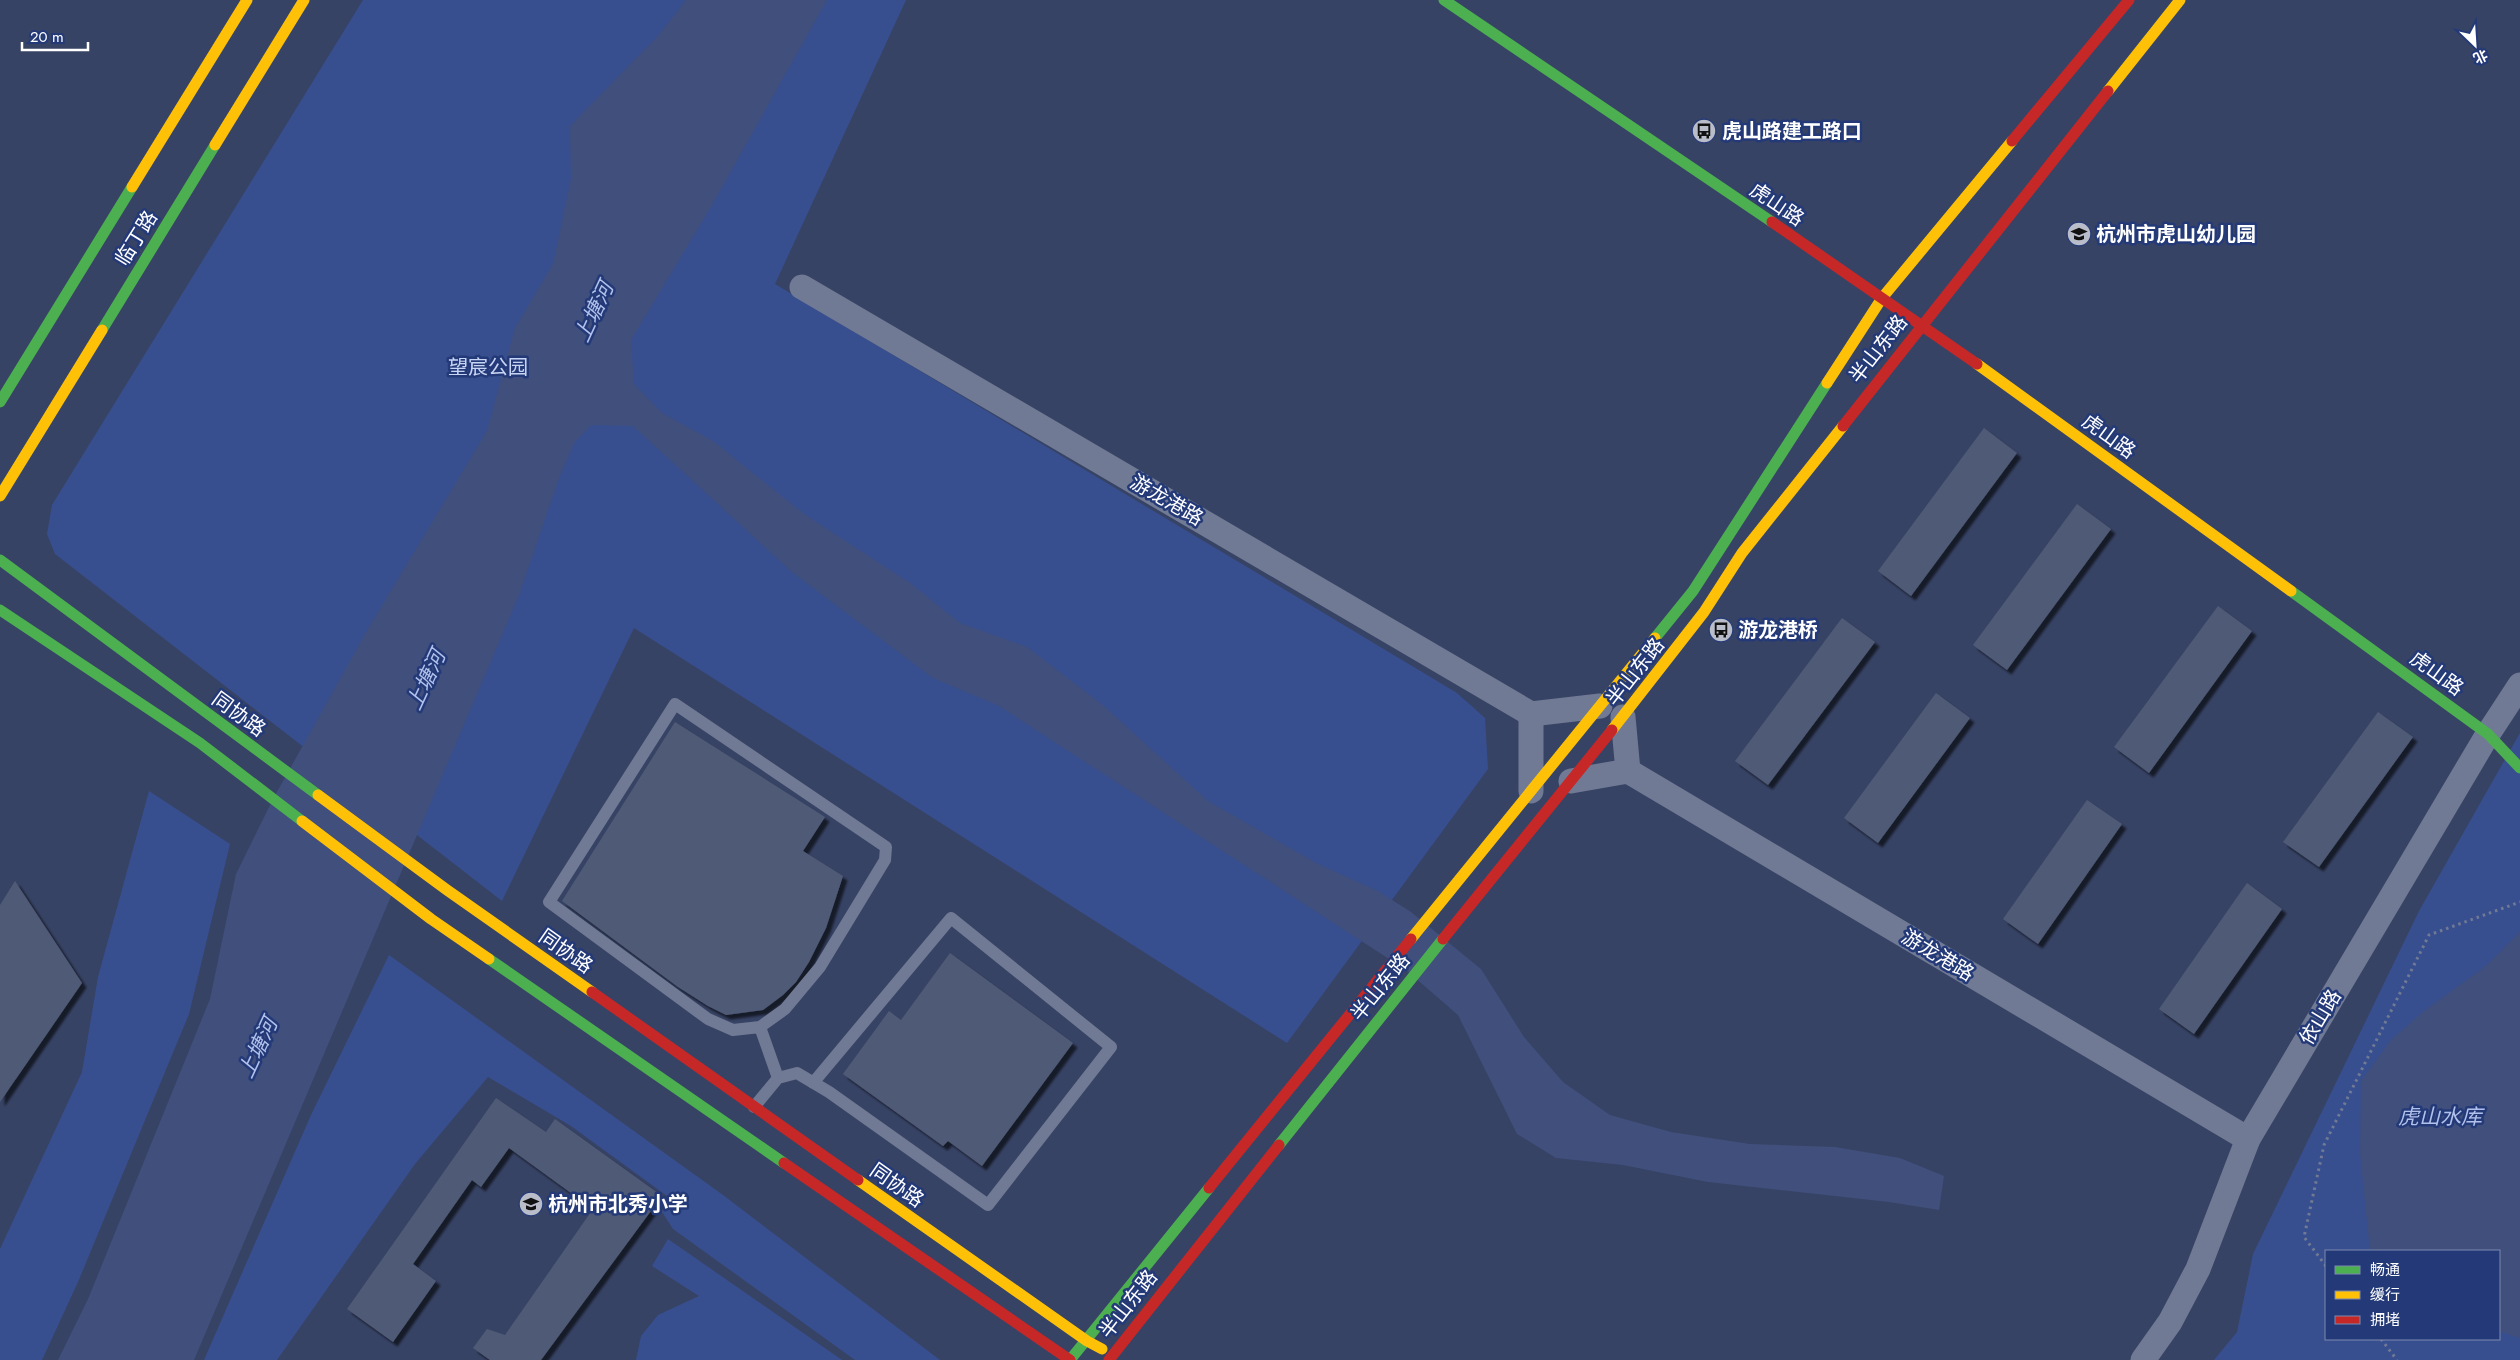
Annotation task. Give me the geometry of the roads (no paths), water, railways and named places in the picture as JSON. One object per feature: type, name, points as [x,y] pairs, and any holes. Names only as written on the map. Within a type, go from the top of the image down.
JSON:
[{"type":"main road","name":"临丁路","points":[[0,402],[247,0]]},
{"type":"main road","name":"临丁路","points":[[0,496],[304,0]]},
{"type":"main road","name":"虎山路","points":[[1444,0],[1922,324],[2488,734],[2520,768]]},
{"type":"main road","name":"半山东路","points":[[1070,1360],[1693,591],[1882,298],[2129,0]]},
{"type":"main road","name":"半山东路","points":[[1114,1358],[1370,1029],[1623,717],[1704,612],[1742,554],[2180,0]]},
{"type":"main road","name":"同协路","points":[[0,560],[447,890],[1087,1341],[1114,1358]]},
{"type":"main road","points":[[0,610],[200,742],[431,918],[1070,1360]]},
{"type":"street","name":"游龙港路","points":[[802,287],[1531,714]]},
{"type":"street","name":"依山路","points":[[2143,1360],[2170,1322],[2198,1270],[2248,1139],[2488,734],[2520,685]]},
{"type":"street","points":[[1531,791],[1531,714],[1600,706]]},
{"type":"street","points":[[1571,781],[1628,771],[1623,717]]},
{"type":"street","name":"游龙港路","points":[[1628,771],[2248,1139]]},
{"type":"lane","points":[[675,704],[886,847],[885,860],[820,967],[785,1009],[760,1027],[733,1030],[708,1019],[549,902],[675,704]]},
{"type":"lane","points":[[754,1107],[778,1078],[797,1073],[988,1205],[1111,1047],[951,918],[812,1083]]},
{"type":"lane","points":[[760,1027],[778,1078]]},
{"type":"water","name":"上塘河","points":[[686,0],[827,0],[712,205],[631,340],[634,384],[662,413],[713,441],[804,514],[910,583],[960,623],[1027,647],[1104,706],[1208,801],[1318,864],[1378,891],[1411,912],[1481,969],[1524,1037],[1563,1082],[1610,1115],[1671,1132],[1750,1144],[1835,1147],[1900,1158],[1944,1176],[1939,1210],[1889,1202],[1708,1182],[1623,1165],[1556,1158],[1517,1134],[1458,1015],[1406,970],[999,706],[933,678],[792,572],[633,426],[591,425],[574,443],[559,478],[519,595],[194,1360],[58,1360],[88,1299],[210,999],[236,874],[273,799],[369,627],[487,431],[515,328],[553,264],[571,179],[570,126],[658,36]]},
{"type":"water","name":"虎山水库","points":[[2520,932],[2520,1338],[2500,1331],[2500,1250],[2370,1250],[2360,1153],[2361,1081],[2391,1040],[2424,1011],[2486,966]]},
{"type":"place","name":"虎山路建工路口","points":[[1704,131]]},
{"type":"place","name":"杭州市虎山幼儿园","points":[[2079,234]]},
{"type":"place","name":"游龙港桥","points":[[1721,630]]},
{"type":"place","name":"杭州市北秀小学","points":[[531,1204]]},
{"type":"park label","name":"望宸公园","points":[[488,367]]}]
